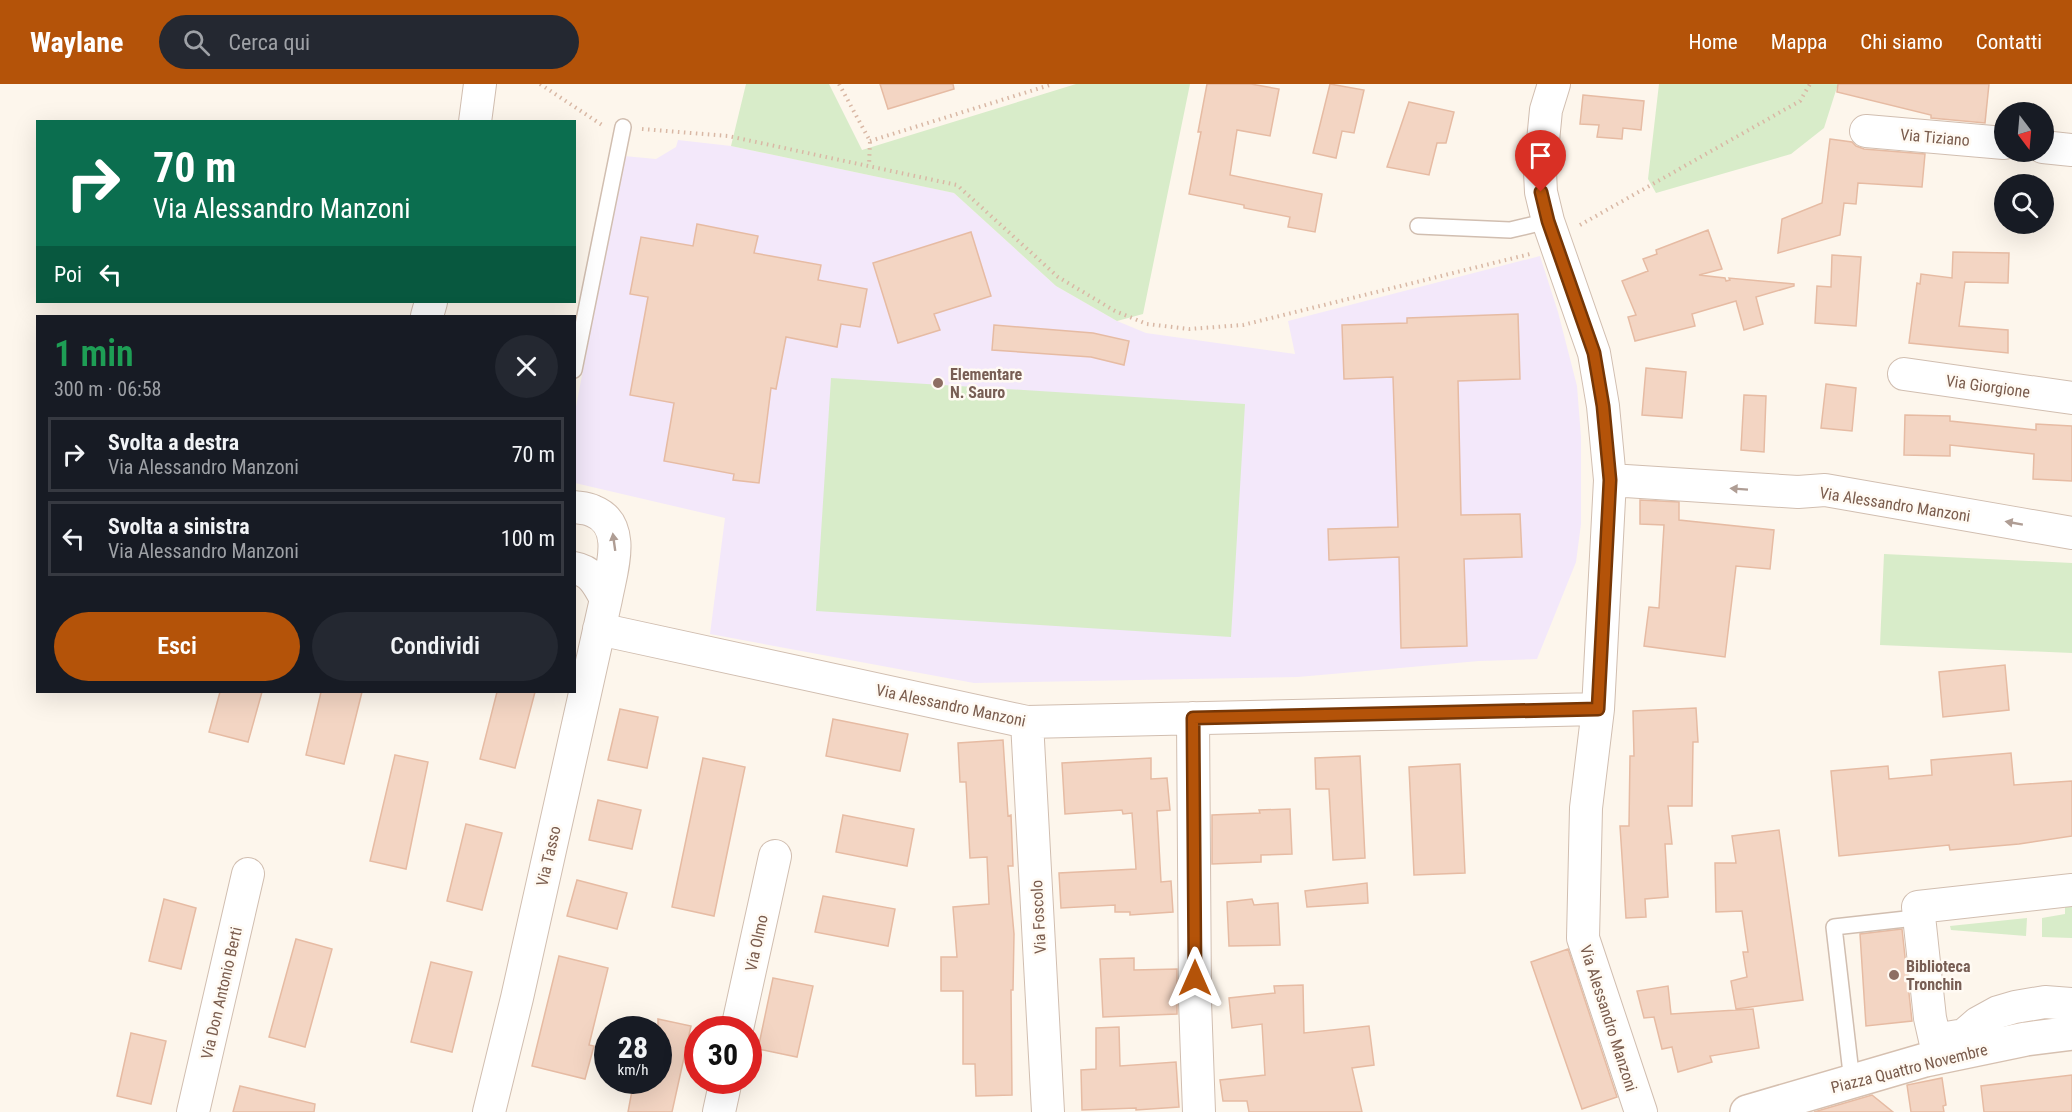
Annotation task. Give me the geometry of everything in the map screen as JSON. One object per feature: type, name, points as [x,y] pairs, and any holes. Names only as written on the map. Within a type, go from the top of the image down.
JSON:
[{"type":"street","points":[[475,120],[480,84]]},
{"type":"street","name":"Via Alessandro Manzoni","points":[[1554,84],[1546,110],[1540,172],[1541,192],[1563,224],[1594,353],[1603,406],[1610,480],[1598,709],[1586,808],[1583,938],[1641,1112]]},
{"type":"street","name":"Via Tiziano","points":[[1866,131],[1994,143]]},
{"type":"street","points":[[2054,148],[2072,150]]},
{"type":"street","name":"Via Giorgione","points":[[1904,374],[2072,398]]},
{"type":"street","name":"Via Alessandro Manzoni","points":[[1610,480],[1798,492],[1825,490],[2072,533]]},
{"type":"street","name":"Via Tasso","points":[[489,1112],[517,998],[616,547],[610,524],[594,511],[576,507]]},
{"type":"street","points":[[576,568],[585,570],[606,599]]},
{"type":"street","name":"Via Alessandro Manzoni","points":[[599,629],[1027,722],[1598,709]]},
{"type":"street","points":[[1193,718],[1199,1112]]},
{"type":"street","name":"Via Foscolo","points":[[1027,722],[1048,1112]]},
{"type":"street","name":"Via Olmo","points":[[740,1016],[775,856]]},
{"type":"street","name":"Via Don Antonio Berti","points":[[194,1112],[248,874]]},
{"type":"street","name":"Piazza Quattro Novembre","points":[[2072,890],[1918,907],[1930,1018],[1935,1040],[1964,1035],[1978,1023],[1998,1012],[2015,1007],[2045,1002],[2072,1004]]},
{"type":"street","name":"Piazza Quattro Novembre","points":[[1747,1112],[1925,1060],[2026,1039],[2072,1033]]},
{"type":"street","points":[[719,1112],[723,1094]]},
{"type":"lane","points":[[576,360],[622,127]]},
{"type":"lane","points":[[1418,226],[1510,230],[1563,224]]},
{"type":"lane","points":[[1851,1082],[1834,927],[2037,905]]},
{"type":"path","points":[[540,84],[602,126],[728,136],[957,185],[1058,277],[1115,311],[1147,324],[1189,329],[1243,325],[1535,252]]},
{"type":"path","points":[[839,84],[870,141],[869,166]]},
{"type":"path","points":[[870,141],[1053,84]]},
{"type":"path","points":[[1563,224],[1800,101],[1810,84]]},
{"type":"shaded area","name":"Elementare N. Sauro","points":[[678,140],[731,146],[954,193],[1056,286],[1117,321],[1146,333],[1295,354],[1288,321],[1540,256],[1558,312],[1577,386],[1581,437],[1581,524],[1576,562],[1537,659],[1479,661],[1298,677],[974,683],[710,634],[725,518],[576,483],[576,407],[624,156],[656,159],[676,147]]},
{"type":"green space","points":[[746,84],[829,84],[862,150],[1076,84],[1190,84],[1143,314],[1117,321],[1056,286],[954,193],[731,146]]},
{"type":"green space","points":[[1659,84],[1838,84],[1824,128],[1791,154],[1656,193],[1648,179]]},
{"type":"green space","points":[[831,378],[1245,404],[1231,637],[816,611]]},
{"type":"green space","points":[[1884,554],[2072,563],[2072,653],[1880,645]]},
{"type":"green space","points":[[2072,898],[2072,938],[2042,937],[2042,918],[2065,914],[2065,899]]},
{"type":"green space","points":[[2027,918],[2026,936],[1951,930],[1950,926]]},
{"type":"building","points":[[880,84],[953,84],[954,89],[888,109]]},
{"type":"building","points":[[1207,84],[1251,84],[1279,89],[1270,136],[1237,130],[1230,175],[1322,194],[1315,232],[1288,227],[1290,217],[1189,194],[1201,132],[1198,132]]},
{"type":"building","points":[[1330,84],[1364,90],[1354,133],[1342,131],[1336,158],[1313,153]]},
{"type":"building","points":[[1838,84],[1989,84],[1985,123],[1931,118],[1931,115],[1837,92]]},
{"type":"building","points":[[1583,95],[1644,101],[1641,130],[1623,128],[1622,139],[1597,137],[1599,125],[1580,124]]},
{"type":"building","points":[[1409,102],[1454,112],[1446,143],[1437,143],[1429,175],[1387,167]]},
{"type":"building","points":[[1830,139],[1852,142],[1864,149],[1925,154],[1922,187],[1858,183],[1856,204],[1844,203],[1840,235],[1778,253],[1782,219],[1822,203]]},
{"type":"building","points":[[697,224],[758,236],[754,253],[821,265],[818,280],[867,289],[860,327],[841,324],[837,347],[786,337],[776,389],[771,388],[759,483],[733,480],[734,474],[664,461],[674,403],[630,395],[648,297],[630,294],[641,237],[693,246]]},
{"type":"building","points":[[1708,230],[1722,269],[1699,275],[1725,278],[1726,281],[1730,280],[1729,278],[1794,284],[1794,286],[1756,297],[1763,324],[1744,330],[1736,301],[1692,314],[1695,326],[1635,341],[1628,317],[1636,315],[1622,281],[1648,271],[1643,259],[1657,254],[1656,250]]},
{"type":"building","points":[[971,232],[991,296],[934,314],[940,330],[898,343],[873,263]]},
{"type":"building","points":[[1953,252],[2009,253],[2008,283],[1965,282],[1959,326],[2008,330],[2008,353],[1909,343],[1917,283],[1920,284],[1921,274],[1952,278]]},
{"type":"building","points":[[1832,255],[1861,257],[1856,326],[1815,323],[1817,286],[1831,287]]},
{"type":"building","points":[[1518,314],[1520,379],[1458,381],[1461,515],[1520,514],[1522,557],[1464,559],[1467,646],[1401,648],[1399,557],[1329,560],[1328,529],[1398,527],[1393,377],[1344,379],[1342,325],[1407,323],[1407,318]]},
{"type":"building","points":[[994,325],[1093,333],[1129,341],[1124,365],[1091,357],[992,350]]},
{"type":"building","points":[[1646,368],[1686,372],[1682,418],[1642,415]]},
{"type":"building","points":[[1826,384],[1856,388],[1852,431],[1821,428]]},
{"type":"building","points":[[1744,395],[1766,396],[1764,452],[1741,450]]},
{"type":"building","points":[[1905,415],[1950,416],[1950,421],[2036,430],[2036,424],[2072,426],[2072,481],[2033,479],[2034,454],[1950,445],[1950,456],[1904,455]]},
{"type":"building","points":[[1640,500],[1679,502],[1679,520],[1774,530],[1770,569],[1736,566],[1725,657],[1644,646],[1649,607],[1659,608],[1664,525],[1640,524]]},
{"type":"building","points":[[2005,665],[2009,710],[1943,717],[1939,672]]},
{"type":"building","points":[[220,693],[262,693],[248,742],[209,732]]},
{"type":"building","points":[[321,693],[362,693],[344,764],[306,755]]},
{"type":"building","points":[[497,693],[535,693],[515,768],[480,759]]},
{"type":"building","points":[[1696,708],[1698,742],[1693,742],[1692,806],[1668,806],[1672,844],[1665,844],[1668,897],[1645,899],[1646,917],[1626,918],[1620,826],[1629,826],[1630,756],[1634,756],[1633,711]]},
{"type":"building","points":[[620,709],[658,717],[647,768],[608,760]]},
{"type":"building","points":[[833,719],[908,734],[900,771],[826,756]]},
{"type":"building","points":[[1003,740],[1008,816],[1011,815],[1013,866],[1008,866],[1014,934],[1013,990],[1011,990],[1012,1095],[976,1096],[975,1064],[963,1064],[963,991],[941,991],[941,957],[957,957],[953,907],[989,904],[987,857],[970,858],[966,782],[960,782],[958,743]]},
{"type":"building","points":[[2011,753],[2014,785],[2072,781],[2072,836],[2019,844],[1950,850],[1949,845],[1839,856],[1831,771],[1888,766],[1889,779],[1932,775],[1931,760]]},
{"type":"building","points":[[395,755],[428,762],[406,869],[370,861]]},
{"type":"building","points":[[1360,756],[1365,858],[1333,860],[1329,789],[1316,789],[1315,758]]},
{"type":"building","points":[[703,758],[745,767],[714,916],[672,907]]},
{"type":"building","points":[[1151,758],[1151,779],[1167,778],[1170,810],[1157,811],[1161,882],[1171,881],[1173,912],[1130,915],[1130,912],[1115,912],[1115,905],[1061,908],[1059,873],[1136,869],[1132,813],[1123,814],[1122,810],[1065,814],[1062,763]]},
{"type":"building","points":[[1460,764],[1465,873],[1414,875],[1409,767]]},
{"type":"building","points":[[598,800],[641,810],[632,849],[589,840]]},
{"type":"building","points":[[1290,809],[1292,854],[1261,855],[1261,862],[1212,864],[1212,815]]},
{"type":"building","points":[[843,815],[914,829],[907,866],[836,852]]},
{"type":"building","points":[[466,824],[502,833],[482,910],[447,901]]},
{"type":"building","points":[[1779,830],[1803,1000],[1736,1009],[1731,981],[1747,977],[1743,952],[1748,952],[1742,911],[1716,912],[1715,863],[1736,863],[1732,836]]},
{"type":"building","points":[[577,880],[627,893],[617,929],[567,916]]},
{"type":"building","points":[[1367,883],[1368,903],[1307,907],[1305,891]]},
{"type":"building","points":[[823,896],[895,909],[888,946],[815,932]]},
{"type":"building","points":[[164,899],[196,908],[181,969],[149,961]]},
{"type":"building","points":[[1252,899],[1254,905],[1278,903],[1280,945],[1229,946],[1227,902]]},
{"type":"building","name":"Biblioteca Tronchin","points":[[1902,929],[1912,1021],[1866,1026],[1860,934]]},
{"type":"building","points":[[296,939],[332,949],[305,1047],[269,1037]]},
{"type":"building","points":[[1568,949],[1617,1097],[1582,1109],[1531,962]]},
{"type":"building","points":[[559,956],[608,968],[596,1016],[594,1016],[589,1045],[594,1046],[585,1079],[532,1066]]},
{"type":"building","points":[[1134,958],[1134,970],[1177,969],[1177,1014],[1103,1017],[1100,959]]},
{"type":"building","points":[[431,962],[472,972],[452,1052],[411,1042]]},
{"type":"building","points":[[773,978],[813,986],[797,1057],[762,1050],[762,1030]]},
{"type":"building","points":[[1303,985],[1304,1033],[1369,1026],[1374,1065],[1352,1068],[1362,1112],[1249,1112],[1247,1101],[1223,1101],[1220,1080],[1265,1075],[1262,1024],[1232,1028],[1229,998],[1275,993],[1274,986]]},
{"type":"building","points":[[1668,986],[1671,1014],[1753,1009],[1759,1048],[1710,1056],[1712,1062],[1678,1072],[1672,1047],[1662,1049],[1654,1017],[1644,1018],[1637,991]]},
{"type":"building","points":[[672,1022],[684,1025],[684,1058],[672,1112],[628,1112],[631,1094],[672,1094]]},
{"type":"building","points":[[1119,1027],[1120,1066],[1176,1062],[1179,1107],[1082,1110],[1081,1070],[1096,1069],[1096,1028]]},
{"type":"building","points":[[131,1033],[166,1041],[151,1104],[117,1096]]},
{"type":"building","points":[[2072,1075],[2072,1112],[1984,1112],[1981,1086]]},
{"type":"building","points":[[1942,1078],[1946,1105],[1943,1106],[1944,1112],[1911,1112],[1907,1085]]},
{"type":"building","points":[[240,1086],[315,1104],[314,1112],[233,1112]]},
{"type":"building","points":[[1872,1095],[1893,1112],[1814,1112]]},
{"type":"place","name":"Elementare N. Sauro","points":[[938,383]]},
{"type":"place","name":"Biblioteca Tronchin","points":[[1894,975]]},
{"type":"route","points":[[1195,978],[1193,718],[1598,709],[1610,480],[1603,406],[1594,353],[1548,221],[1541,192]]}]
